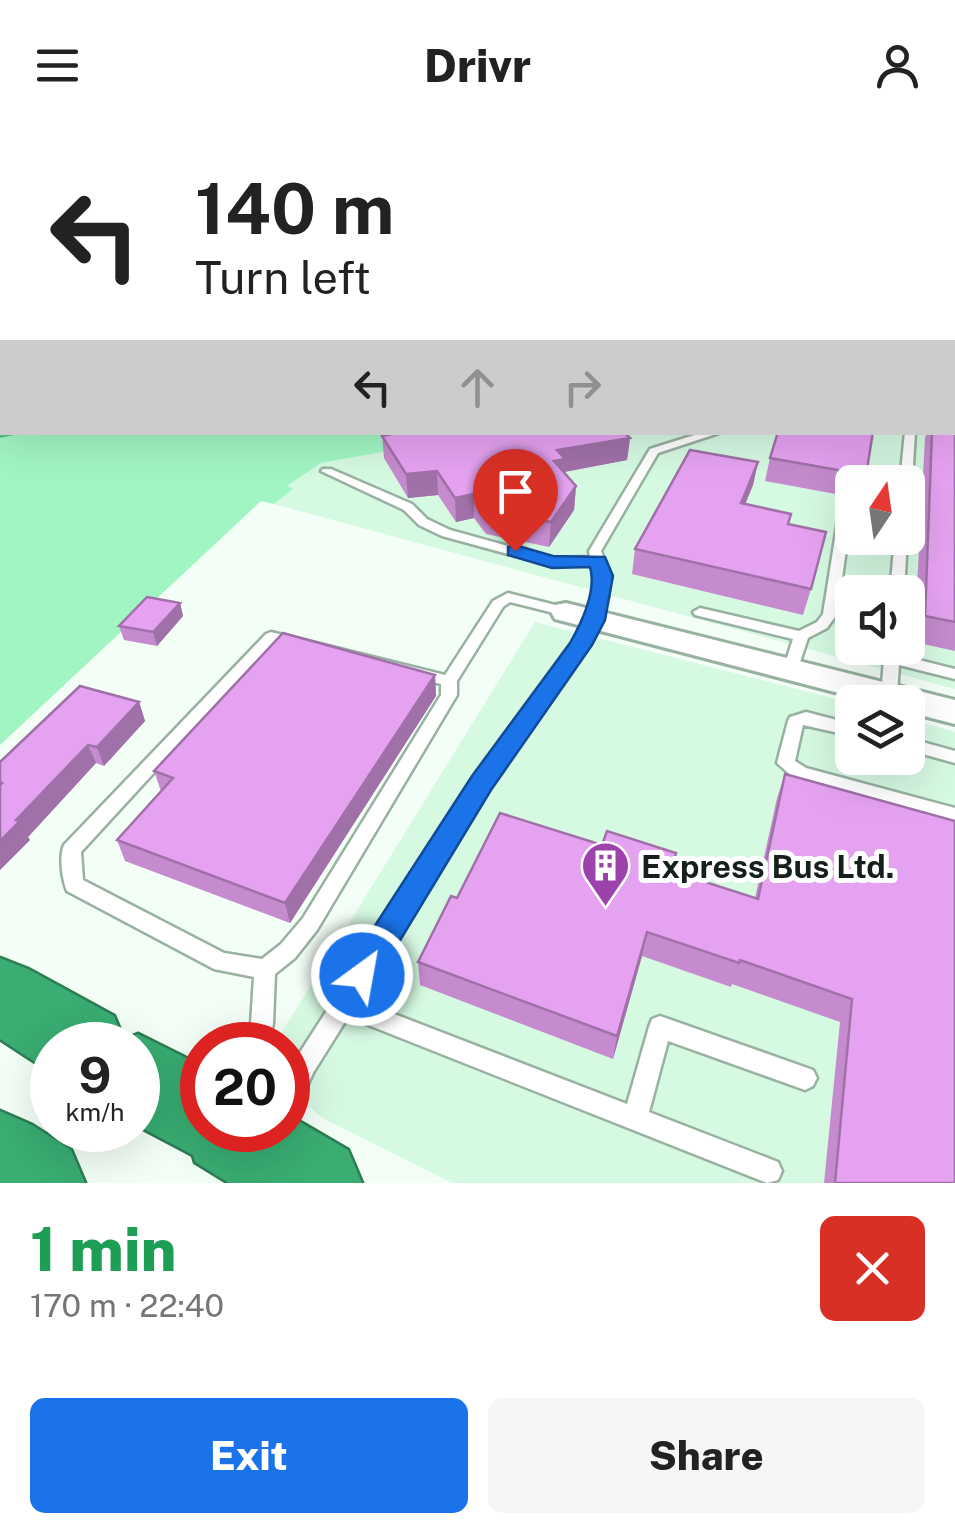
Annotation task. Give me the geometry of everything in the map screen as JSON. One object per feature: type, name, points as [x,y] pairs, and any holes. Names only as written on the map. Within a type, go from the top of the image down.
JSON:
[{"type":"highway","points":[[0,995],[45,1022]]},
{"type":"highway","points":[[0,1158],[38,1183]]},
{"type":"street","points":[[580,616],[849,685]]},
{"type":"street","points":[[925,704],[955,712]]},
{"type":"lane","points":[[310,1057],[482,783],[580,645],[580,616],[603,576],[595,550],[654,451],[708,435]]},
{"type":"lane","points":[[907,465],[910,435]]},
{"type":"lane","points":[[328,472],[408,507],[423,522],[446,533],[552,562],[598,561]]},
{"type":"lane","points":[[700,612],[801,636],[822,625],[830,614],[839,555]]},
{"type":"lane","points":[[449,680],[270,637],[71,850],[74,885],[221,962],[264,969],[288,951],[310,924],[449,695],[449,680],[498,604],[508,597],[580,616]]},
{"type":"lane","points":[[791,670],[801,636]]},
{"type":"lane","points":[[925,664],[955,674]]},
{"type":"lane","points":[[835,726],[806,718],[796,721],[786,762],[800,774],[955,815]]},
{"type":"lane","points":[[925,749],[955,757]]},
{"type":"lane","points":[[262,1022],[264,969]]},
{"type":"lane","points":[[343,1005],[768,1171]]},
{"type":"lane","points":[[635,1119],[660,1027],[805,1078]]},
{"type":"shaded area","points":[[478,435],[955,435],[955,689],[867,665],[925,665],[925,575],[835,575],[835,656],[274,504],[292,490],[286,487],[321,463]]},
{"type":"shaded area","points":[[535,622],[835,699],[835,775],[925,775],[925,724],[955,732],[955,1183],[452,1183],[324,1119],[310,1108],[310,1022],[288,1022]]},
{"type":"green space","points":[[0,435],[478,435],[321,463],[287,486],[293,489],[274,504],[261,501],[0,745]]},
{"type":"building","points":[[777,435],[873,435],[868,465],[835,465],[835,470],[770,458]]},
{"type":"building","points":[[932,435],[955,435],[955,622],[925,616]]},
{"type":"building","points":[[382,436],[630,438],[557,450],[565,459],[554,461],[576,486],[551,522],[486,510],[474,494],[455,498],[437,471],[406,474]]},
{"type":"building","points":[[690,450],[758,462],[741,503],[791,514],[788,524],[826,532],[811,589],[635,549]]},
{"type":"building","points":[[147,597],[180,603],[153,632],[119,626]]},
{"type":"building","points":[[283,633],[435,675],[285,903],[117,840],[173,778],[154,771]]},
{"type":"building","points":[[80,686],[139,702],[97,747],[88,745],[0,841],[0,762]]},
{"type":"building","points":[[785,774],[955,821],[955,1183],[835,1183],[852,999],[647,932],[617,1036],[418,962],[451,896],[457,898],[500,813],[602,845],[607,831],[676,853],[671,871],[758,899]]},
{"type":"place","name":"Express Bus Ltd.","points":[[606,908]]},
{"type":"route","points":[[362,975],[482,783],[594,620],[603,576],[598,561],[552,562],[515,551]]}]
